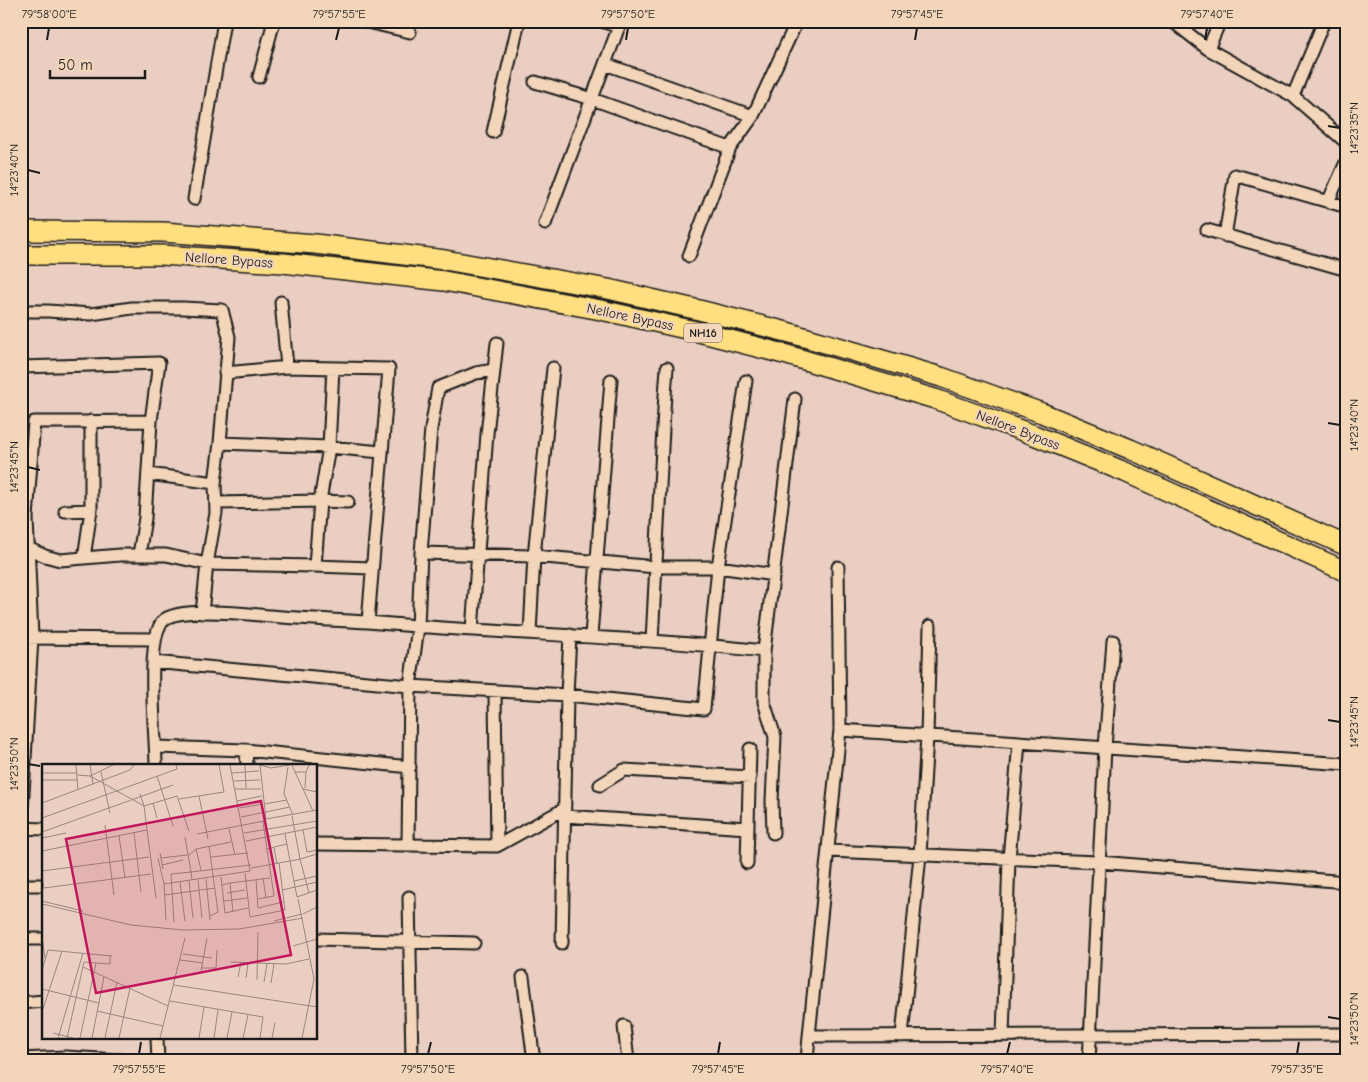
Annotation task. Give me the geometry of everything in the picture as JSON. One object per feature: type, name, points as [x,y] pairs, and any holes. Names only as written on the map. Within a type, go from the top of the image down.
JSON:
[{"type":"highway","name":"Nellore Bypass","points":[[21,231],[163,232],[324,245],[445,260],[608,288],[787,332],[941,377],[1033,410],[1130,449],[1347,546]]},
{"type":"highway","name":"Nellore Bypass","points":[[21,255],[160,255],[283,263],[444,281],[601,310],[695,331],[784,354],[925,396],[1034,435],[1125,472],[1347,572]]},
{"type":"street","points":[[194,199],[224,21]]},
{"type":"street","points":[[259,77],[274,21]]},
{"type":"street","points":[[363,21],[410,32]]},
{"type":"street","points":[[492,132],[519,21]]},
{"type":"street","points":[[546,224],[620,24],[601,21]]},
{"type":"street","points":[[689,256],[730,148],[753,116],[797,21]]},
{"type":"street","points":[[1172,21],[1208,49],[1293,96],[1347,143]]},
{"type":"street","points":[[1208,49],[1220,21]]},
{"type":"street","points":[[1293,96],[1324,21]]},
{"type":"street","points":[[605,64],[753,116]]},
{"type":"street","points":[[535,82],[592,99],[730,148]]},
{"type":"street","points":[[1328,202],[1347,160]]},
{"type":"street","points":[[1226,236],[1235,175],[1347,207]]},
{"type":"street","points":[[1207,230],[1347,270]]},
{"type":"street","points":[[281,302],[287,367]]},
{"type":"street","points":[[21,311],[92,314],[132,308],[222,310],[229,337],[215,483],[217,503],[207,564],[202,613]]},
{"type":"street","points":[[472,630],[486,434],[497,343]]},
{"type":"street","points":[[21,367],[159,363],[151,421],[145,518],[139,555]]},
{"type":"street","points":[[225,373],[287,367],[389,369],[368,622]]},
{"type":"street","points":[[315,566],[320,501],[329,447],[333,368]]},
{"type":"street","points":[[530,633],[534,556],[553,368]]},
{"type":"street","points":[[652,641],[667,368]]},
{"type":"street","points":[[408,845],[410,686],[418,627],[421,553],[431,429],[438,388],[476,373],[494,370]]},
{"type":"street","points":[[591,636],[611,380]]},
{"type":"street","points":[[153,662],[410,686],[567,696],[704,709],[718,567],[746,381]]},
{"type":"street","points":[[773,833],[774,737],[764,702],[764,651],[795,399]]},
{"type":"street","points":[[84,558],[91,510],[91,421]]},
{"type":"street","points":[[42,829],[21,828],[30,549],[28,518],[34,422],[151,421]]},
{"type":"street","points":[[220,443],[329,447],[381,452]]},
{"type":"street","points":[[148,474],[215,483]]},
{"type":"street","points":[[217,503],[348,502]]},
{"type":"street","points":[[65,511],[91,510]]},
{"type":"street","points":[[30,549],[60,560],[166,555],[207,564],[372,568]]},
{"type":"street","points":[[421,553],[534,556],[656,567],[718,567],[774,574]]},
{"type":"street","points":[[806,1061],[840,730],[838,567]]},
{"type":"street","points":[[156,764],[154,639],[162,621],[173,614],[228,613],[418,627],[591,636],[764,651]]},
{"type":"street","points":[[902,1036],[920,855],[927,736],[930,626]]},
{"type":"street","points":[[562,943],[570,635]]},
{"type":"street","points":[[26,638],[154,639]]},
{"type":"street","points":[[1089,1061],[1105,748],[1113,641]]},
{"type":"street","points":[[495,691],[497,846]]},
{"type":"street","points":[[840,730],[1347,764]]},
{"type":"street","points":[[1003,1035],[1009,859],[1019,742]]},
{"type":"street","points":[[156,747],[246,750],[410,767]]},
{"type":"street","points":[[747,863],[750,749]]},
{"type":"street","points":[[246,750],[247,764]]},
{"type":"street","points":[[600,784],[624,770],[750,777]]},
{"type":"street","points":[[318,844],[497,846],[564,813],[748,828]]},
{"type":"street","points":[[828,851],[1099,862],[1347,882]]},
{"type":"street","points":[[21,885],[42,885]]},
{"type":"street","points":[[409,898],[412,1061]]},
{"type":"street","points":[[21,939],[42,939]]},
{"type":"street","points":[[318,939],[474,943]]},
{"type":"street","points":[[523,977],[534,1061]]},
{"type":"street","points":[[21,1002],[42,1001]]},
{"type":"street","points":[[624,1026],[628,1061]]},
{"type":"street","points":[[808,1036],[1347,1034]]},
{"type":"street","points":[[157,1040],[158,1061]]},
{"type":"street","points":[[21,1059],[64,1057],[137,1061]]}]
